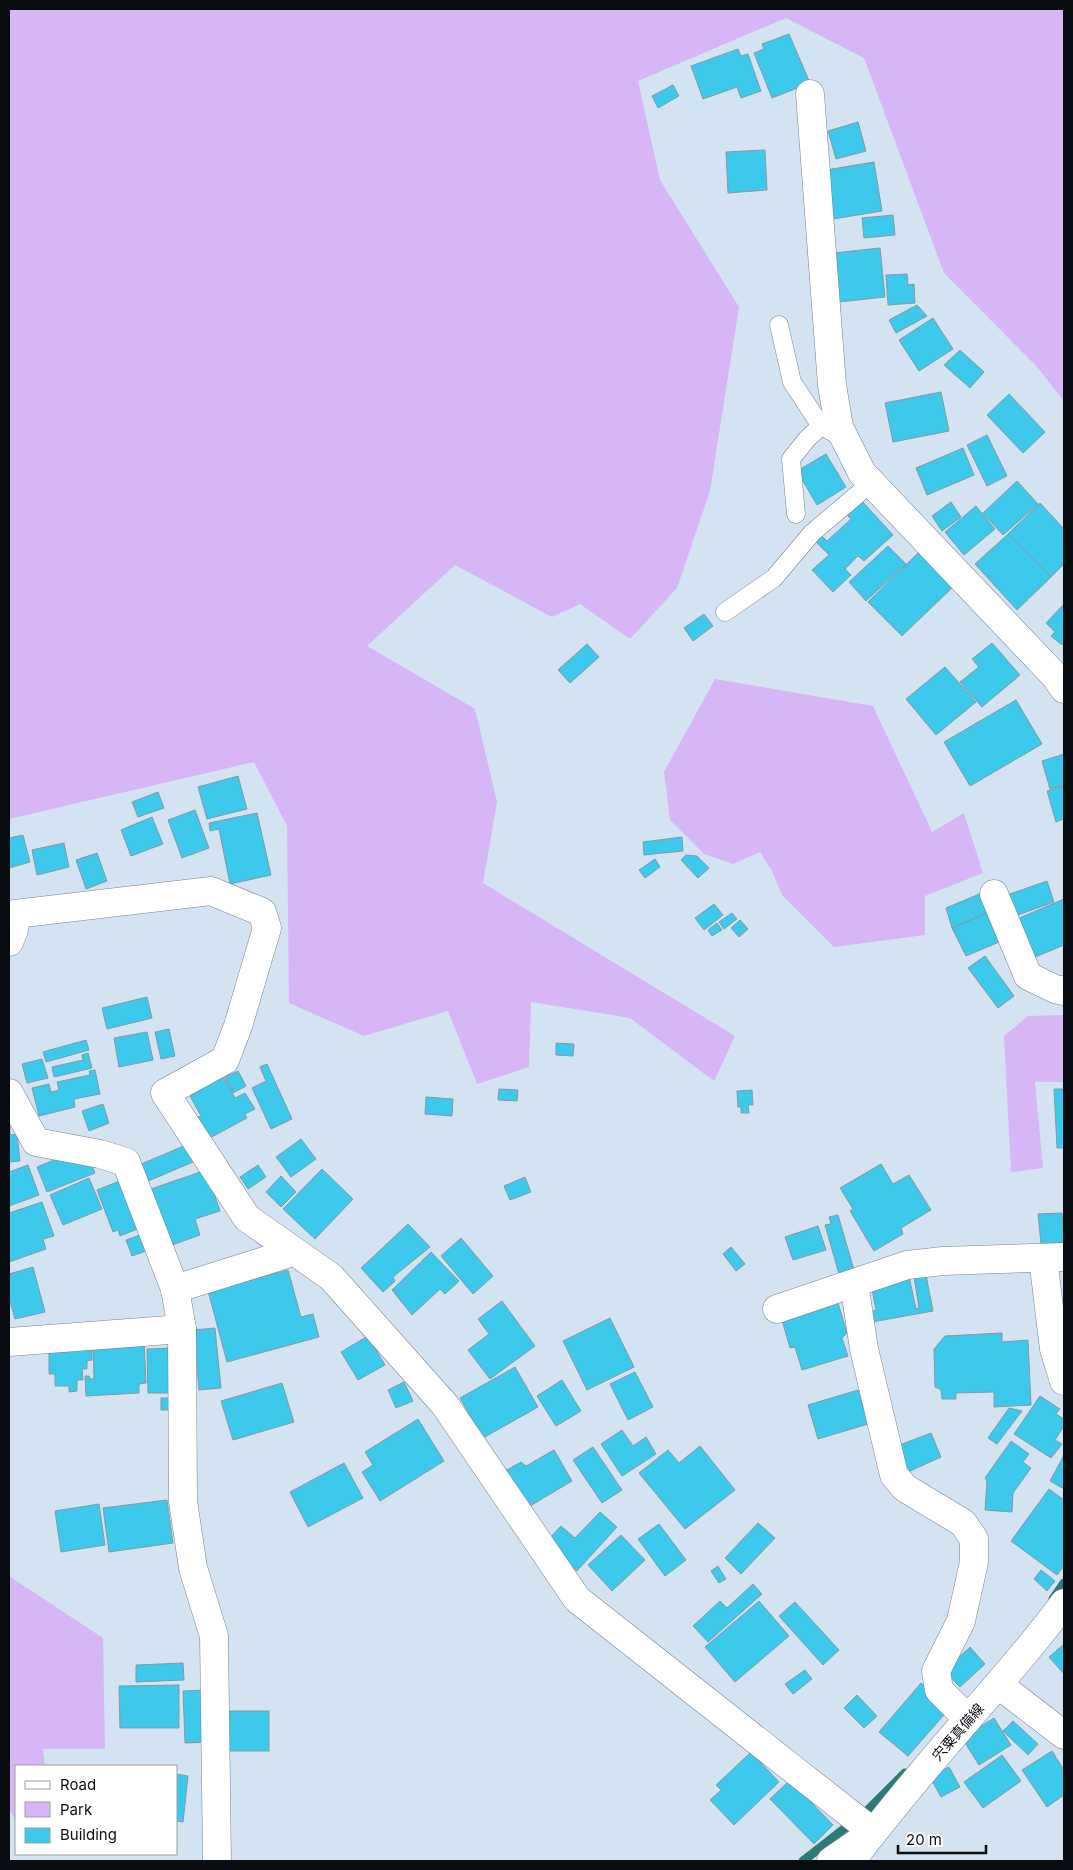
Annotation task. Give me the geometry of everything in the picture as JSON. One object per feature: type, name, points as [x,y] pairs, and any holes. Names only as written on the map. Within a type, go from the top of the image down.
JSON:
[{"type":"street","points":[[810,94],[832,385],[839,427],[833,432],[871,483],[1061,676]]},
{"type":"street","points":[[9,942],[14,930],[15,914],[211,891],[262,912],[267,928],[226,1060],[165,1093],[247,1218],[331,1277],[445,1405],[577,1599],[863,1824],[831,1861]]},
{"type":"street","points":[[994,894],[1028,976],[1055,989],[1064,991]]},
{"type":"street","points":[[9,1093],[36,1142],[100,1154],[126,1162],[175,1289],[182,1329],[183,1501],[193,1568],[214,1636],[217,1861]]},
{"type":"street","points":[[175,1289],[293,1252]]},
{"type":"street","points":[[777,1309],[907,1265],[943,1261],[1054,1257],[1054,1349],[1064,1381]]},
{"type":"street","points":[[854,1283],[864,1349],[894,1474],[905,1488],[963,1523],[974,1539],[974,1562],[961,1621],[936,1671],[939,1690],[962,1713]]},
{"type":"street","points":[[9,1342],[182,1329]]},
{"type":"street","name":"宍粟真備線","points":[[851,1861],[863,1824],[962,1713],[999,1685],[1064,1603]]},
{"type":"street","points":[[999,1685],[1064,1735]]},
{"type":"lane","points":[[778,325],[792,382],[833,432],[807,439],[791,459],[796,514]]},
{"type":"lane","points":[[724,612],[774,578],[812,533],[871,483]]},
{"type":"green space","points":[[9,9],[1064,9],[1064,401],[1037,367],[944,273],[864,58],[786,18],[638,81],[660,180],[739,307],[710,491],[677,588],[630,639],[580,604],[552,617],[455,565],[367,646],[475,709],[497,802],[483,883],[735,1036],[714,1081],[630,1018],[531,1002],[529,1067],[477,1084],[448,1011],[364,1036],[289,1003],[287,826],[254,762],[9,819]]},
{"type":"green space","points":[[715,679],[873,706],[932,832],[964,813],[983,873],[925,896],[925,935],[834,947],[782,895],[772,871],[760,852],[733,864],[704,854],[670,820],[664,772]]},
{"type":"green space","points":[[1064,1015],[1064,1082],[1035,1082],[1043,1168],[1011,1172],[1004,1036],[1028,1016]]},
{"type":"green space","points":[[9,1576],[103,1638],[105,1749],[43,1749],[45,1765],[15,1765],[15,1819],[9,1809]]},
{"type":"building","points":[[789,34],[810,83],[772,98],[754,53],[764,49],[762,44]]},
{"type":"building","points":[[738,49],[741,56],[748,54],[761,91],[741,98],[737,87],[703,99],[691,66]]},
{"type":"building","points":[[673,85],[679,96],[658,108],[652,96]]},
{"type":"building","points":[[858,122],[866,151],[836,159],[828,131]]},
{"type":"building","points":[[765,150],[767,190],[728,193],[726,152]]},
{"type":"building","points":[[874,162],[882,211],[833,219],[826,170]]},
{"type":"building","points":[[893,215],[895,235],[864,238],[862,218]]},
{"type":"building","points":[[880,248],[885,297],[839,302],[834,253]]},
{"type":"building","points":[[907,274],[908,285],[914,284],[915,303],[888,305],[886,275]]},
{"type":"building","points":[[917,305],[927,316],[896,333],[889,320]]},
{"type":"building","points":[[933,318],[953,349],[919,371],[899,340]]},
{"type":"building","points":[[960,350],[984,372],[970,388],[944,365]]},
{"type":"building","points":[[941,392],[949,431],[893,442],[885,403]]},
{"type":"building","points":[[1009,394],[1045,432],[1023,453],[987,415]]},
{"type":"building","points":[[987,435],[1007,476],[987,486],[967,445]]},
{"type":"building","points":[[963,448],[974,475],[927,495],[916,468]]},
{"type":"building","points":[[826,454],[846,487],[817,505],[797,471]]},
{"type":"building","points":[[1017,481],[1038,504],[1003,535],[983,513]]},
{"type":"building","points":[[861,500],[893,535],[864,561],[858,556],[845,569],[851,575],[833,592],[812,570],[829,555],[816,542],[822,536],[827,541],[851,519],[846,514]]},
{"type":"building","points":[[951,502],[961,517],[942,531],[932,516]]},
{"type":"building","points":[[1040,503],[1064,529],[1064,564],[1051,577],[1008,534]]},
{"type":"building","points":[[976,506],[995,529],[964,555],[945,532]]},
{"type":"building","points":[[1008,534],[1051,577],[1017,610],[975,564]]},
{"type":"building","points":[[888,546],[906,564],[866,601],[849,582]]},
{"type":"building","points":[[921,550],[955,585],[902,636],[868,602]]},
{"type":"building","points":[[1064,604],[1064,642],[1062,645],[1051,636],[1055,632],[1046,623]]},
{"type":"building","points":[[704,614],[713,626],[693,641],[684,628]]},
{"type":"building","points":[[992,643],[1020,675],[982,707],[960,682],[979,667],[972,659]]},
{"type":"building","points":[[587,644],[599,657],[570,683],[558,670]]},
{"type":"building","points":[[945,667],[976,702],[936,735],[906,699]]},
{"type":"building","points":[[1016,700],[1042,744],[970,786],[944,742]]},
{"type":"building","points":[[1064,754],[1064,785],[1050,789],[1042,761]]},
{"type":"building","points":[[238,776],[247,809],[207,819],[198,787]]},
{"type":"building","points":[[1064,786],[1064,819],[1056,822],[1047,791]]},
{"type":"building","points":[[158,792],[164,808],[138,817],[132,802]]},
{"type":"building","points":[[195,810],[209,848],[182,858],[168,820]]},
{"type":"building","points":[[257,813],[271,875],[230,884],[219,829],[210,831],[209,823]]},
{"type":"building","points":[[152,817],[163,844],[131,856],[121,830]]},
{"type":"building","points":[[23,835],[30,862],[9,868],[9,838]]},
{"type":"building","points":[[682,837],[683,851],[644,855],[643,842]]},
{"type":"building","points":[[64,843],[69,867],[37,875],[32,850]]},
{"type":"building","points":[[97,853],[107,881],[86,889],[76,860]]},
{"type":"building","points":[[686,855],[697,856],[709,868],[698,878],[681,860]]},
{"type":"building","points":[[655,859],[660,867],[645,878],[639,870]]},
{"type":"building","points":[[1047,881],[1054,902],[1015,916],[1007,895]]},
{"type":"building","points":[[984,892],[991,911],[952,928],[946,908]]},
{"type":"building","points":[[1064,899],[1064,945],[1033,958],[1017,919]]},
{"type":"building","points":[[714,904],[723,915],[704,930],[695,918]]},
{"type":"building","points":[[991,911],[1004,940],[966,956],[952,928]]},
{"type":"building","points":[[732,913],[737,919],[724,929],[719,922]]},
{"type":"building","points":[[740,920],[748,929],[739,937],[731,928]]},
{"type":"building","points":[[717,923],[722,930],[712,936],[708,930]]},
{"type":"building","points":[[985,956],[1014,996],[998,1008],[968,968]]},
{"type":"building","points":[[147,997],[152,1018],[107,1029],[102,1008]]},
{"type":"building","points":[[169,1029],[175,1056],[161,1059],[155,1032]]},
{"type":"building","points":[[147,1032],[153,1060],[119,1067],[114,1038]]},
{"type":"building","points":[[86,1040],[89,1050],[46,1062],[43,1052]]},
{"type":"building","points":[[556,1043],[574,1044],[573,1056],[556,1055]]},
{"type":"building","points":[[88,1053],[92,1068],[54,1077],[52,1067],[83,1060],[82,1055]]},
{"type":"building","points":[[42,1059],[48,1078],[27,1083],[22,1064]]},
{"type":"building","points":[[267,1064],[292,1119],[271,1129],[252,1088],[266,1081],[260,1067]]},
{"type":"building","points":[[95,1070],[100,1094],[74,1099],[75,1107],[39,1116],[32,1088],[49,1084],[51,1092],[59,1090],[57,1082],[90,1075],[89,1071]]},
{"type":"building","points":[[238,1071],[246,1086],[233,1093],[225,1077]]},
{"type":"building","points":[[223,1076],[235,1098],[245,1093],[255,1109],[245,1114],[247,1118],[208,1139],[196,1118],[201,1116],[189,1094]]},
{"type":"building","points":[[499,1089],[518,1090],[517,1101],[498,1100]]},
{"type":"building","points":[[1054,1089],[1064,1089],[1064,1148],[1057,1148]]},
{"type":"building","points":[[752,1090],[753,1105],[748,1105],[749,1113],[741,1113],[741,1107],[738,1107],[737,1091]]},
{"type":"building","points":[[426,1097],[453,1099],[452,1116],[425,1114]]},
{"type":"building","points":[[103,1104],[109,1123],[89,1131],[82,1111]]},
{"type":"building","points":[[9,1120],[10,1135],[17,1134],[20,1161],[9,1162]]},
{"type":"building","points":[[301,1139],[316,1159],[291,1177],[276,1157]]},
{"type":"building","points":[[186,1145],[193,1162],[146,1182],[139,1165]]},
{"type":"building","points":[[59,1158],[89,1158],[95,1173],[47,1192],[37,1167]]},
{"type":"building","points":[[881,1164],[893,1184],[909,1175],[931,1210],[901,1228],[903,1234],[874,1251],[850,1211],[853,1209],[840,1188]]},
{"type":"building","points":[[28,1165],[39,1195],[9,1206],[9,1172]]},
{"type":"building","points":[[258,1165],[266,1177],[248,1189],[240,1177]]},
{"type":"building","points":[[322,1169],[353,1199],[315,1239],[283,1209]]},
{"type":"building","points":[[206,1170],[220,1211],[195,1219],[200,1235],[172,1245],[167,1231],[163,1233],[148,1190]]},
{"type":"building","points":[[281,1176],[296,1192],[281,1207],[266,1192]]},
{"type":"building","points":[[525,1177],[531,1192],[510,1200],[504,1186]]},
{"type":"building","points":[[89,1178],[102,1209],[63,1225],[50,1195]]},
{"type":"building","points":[[122,1180],[140,1228],[120,1236],[118,1230],[113,1232],[97,1190]]},
{"type":"building","points":[[42,1202],[54,1236],[43,1239],[46,1249],[9,1262],[9,1213]]},
{"type":"building","points":[[1062,1213],[1064,1242],[1041,1244],[1038,1214]]},
{"type":"building","points":[[838,1215],[854,1270],[839,1274],[825,1225],[831,1224],[829,1217]]},
{"type":"building","points":[[408,1224],[430,1247],[393,1277],[395,1281],[383,1292],[361,1268]]},
{"type":"building","points":[[818,1226],[826,1250],[793,1260],[785,1237]]},
{"type":"building","points":[[140,1235],[146,1251],[132,1256],[126,1240]]},
{"type":"building","points":[[461,1238],[493,1276],[473,1294],[441,1256]]},
{"type":"building","points":[[731,1247],[745,1264],[736,1271],[723,1254]]},
{"type":"building","points":[[431,1252],[459,1281],[445,1294],[440,1289],[412,1315],[392,1290]]},
{"type":"building","points":[[33,1267],[45,1312],[15,1319],[9,1298],[9,1274]]},
{"type":"building","points":[[288,1270],[301,1317],[313,1314],[319,1337],[227,1362],[208,1291]]},
{"type":"building","points":[[926,1275],[933,1311],[872,1322],[870,1312],[876,1310],[871,1284],[909,1276],[916,1309],[919,1308],[914,1277]]},
{"type":"building","points":[[502,1301],[535,1346],[490,1379],[468,1350],[489,1334],[478,1319]]},
{"type":"building","points":[[838,1303],[847,1333],[842,1338],[848,1356],[802,1370],[795,1347],[790,1348],[782,1320]]},
{"type":"building","points":[[610,1318],[634,1367],[587,1390],[563,1341]]},
{"type":"building","points":[[215,1328],[221,1388],[199,1390],[194,1330]]},
{"type":"building","points":[[1002,1333],[1002,1342],[1028,1340],[1031,1405],[994,1407],[994,1392],[956,1393],[956,1399],[942,1399],[941,1390],[935,1387],[934,1349],[945,1336]]},
{"type":"building","points":[[368,1336],[385,1365],[358,1380],[341,1352]]},
{"type":"building","points":[[144,1340],[146,1383],[139,1384],[139,1393],[86,1396],[85,1376],[94,1379],[93,1343]]},
{"type":"building","points":[[92,1346],[92,1360],[87,1361],[87,1369],[82,1369],[83,1380],[77,1380],[77,1391],[69,1392],[69,1386],[55,1386],[55,1374],[49,1374],[49,1347]]},
{"type":"building","points":[[171,1348],[173,1393],[148,1393],[147,1349]]},
{"type":"building","points":[[515,1367],[538,1407],[483,1438],[460,1398]]},
{"type":"building","points":[[635,1372],[653,1407],[628,1420],[610,1384]]},
{"type":"building","points":[[562,1380],[581,1411],[556,1426],[537,1396]]},
{"type":"building","points":[[404,1382],[413,1401],[396,1408],[388,1390]]},
{"type":"building","points":[[282,1383],[294,1422],[233,1440],[221,1401]]},
{"type":"building","points":[[858,1390],[868,1424],[818,1439],[808,1405]]},
{"type":"building","points":[[1040,1396],[1060,1409],[1056,1414],[1064,1419],[1064,1426],[1055,1440],[1062,1444],[1051,1458],[1014,1434]]},
{"type":"building","points":[[161,1398],[174,1398],[174,1410],[161,1410]]},
{"type":"building","points":[[1009,1408],[1022,1411],[997,1444],[988,1438]]},
{"type":"building","points":[[418,1419],[444,1461],[380,1501],[362,1472],[373,1465],[365,1452]]},
{"type":"building","points":[[622,1430],[633,1446],[646,1437],[656,1454],[622,1476],[601,1444]]},
{"type":"building","points":[[931,1433],[941,1457],[908,1472],[897,1446]]},
{"type":"building","points":[[1011,1441],[1029,1454],[1023,1462],[1031,1468],[1013,1493],[1012,1512],[985,1510],[987,1481],[985,1478]]},
{"type":"building","points":[[700,1446],[735,1490],[685,1529],[639,1473],[668,1450],[679,1463]]},
{"type":"building","points":[[593,1447],[622,1490],[602,1503],[573,1460]]},
{"type":"building","points":[[554,1450],[572,1481],[525,1509],[503,1472],[521,1462],[526,1466]]},
{"type":"building","points":[[1064,1455],[1064,1489],[1050,1481]]},
{"type":"building","points":[[344,1463],[363,1498],[308,1527],[290,1492]]},
{"type":"building","points":[[1049,1489],[1064,1500],[1064,1566],[1057,1575],[1011,1541]]},
{"type":"building","points":[[167,1500],[173,1543],[109,1552],[103,1508]]},
{"type":"building","points":[[99,1504],[105,1545],[61,1552],[55,1511]]},
{"type":"building","points":[[600,1512],[617,1527],[577,1571],[546,1542],[561,1526],[575,1538]]},
{"type":"building","points":[[758,1523],[775,1538],[741,1574],[725,1558]]},
{"type":"building","points":[[659,1524],[686,1560],[665,1576],[638,1539]]},
{"type":"building","points":[[621,1535],[645,1560],[612,1591],[588,1565]]},
{"type":"building","points":[[718,1566],[726,1579],[719,1583],[711,1571]]},
{"type":"building","points":[[1041,1570],[1055,1581],[1047,1591],[1034,1579]]},
{"type":"building","points":[[753,1584],[762,1594],[708,1642],[693,1626],[720,1601],[727,1608]]},
{"type":"building","points":[[759,1601],[789,1636],[735,1682],[705,1647]]},
{"type":"building","points":[[795,1602],[839,1650],[823,1665],[779,1616]]},
{"type":"building","points":[[1064,1644],[1064,1674],[1049,1657]]},
{"type":"building","points":[[970,1647],[985,1664],[960,1687],[944,1671]]},
{"type":"building","points":[[183,1663],[184,1680],[136,1682],[136,1665]]},
{"type":"building","points":[[805,1670],[812,1679],[793,1694],[785,1684]]},
{"type":"building","points":[[921,1683],[950,1708],[908,1756],[879,1732]]},
{"type":"building","points":[[179,1685],[179,1728],[120,1728],[119,1686]]},
{"type":"building","points":[[205,1690],[207,1742],[185,1743],[183,1691]]},
{"type":"building","points":[[857,1695],[877,1716],[864,1728],[844,1708]]},
{"type":"building","points":[[228,1711],[269,1711],[269,1751],[228,1751]]},
{"type":"building","points":[[994,1718],[1011,1745],[979,1765],[962,1738]]},
{"type":"building","points":[[1013,1721],[1038,1744],[1028,1755],[1003,1731]]},
{"type":"building","points":[[1052,1751],[1064,1770],[1064,1795],[1047,1807],[1022,1770]]},
{"type":"building","points":[[751,1752],[779,1782],[734,1825],[710,1800],[721,1790],[716,1785]]},
{"type":"building","points":[[1002,1755],[1021,1781],[983,1808],[964,1782]]},
{"type":"building","points":[[949,1767],[960,1787],[941,1797],[930,1777]]},
{"type":"building","points":[[178,1774],[188,1776],[183,1822],[178,1821]]},
{"type":"building","points":[[790,1780],[833,1825],[814,1844],[770,1799]]},
{"type":"waterway","points":[[1053,1599],[1064,1583]]},
{"type":"waterway","points":[[803,1861],[867,1811],[905,1773]]}]
